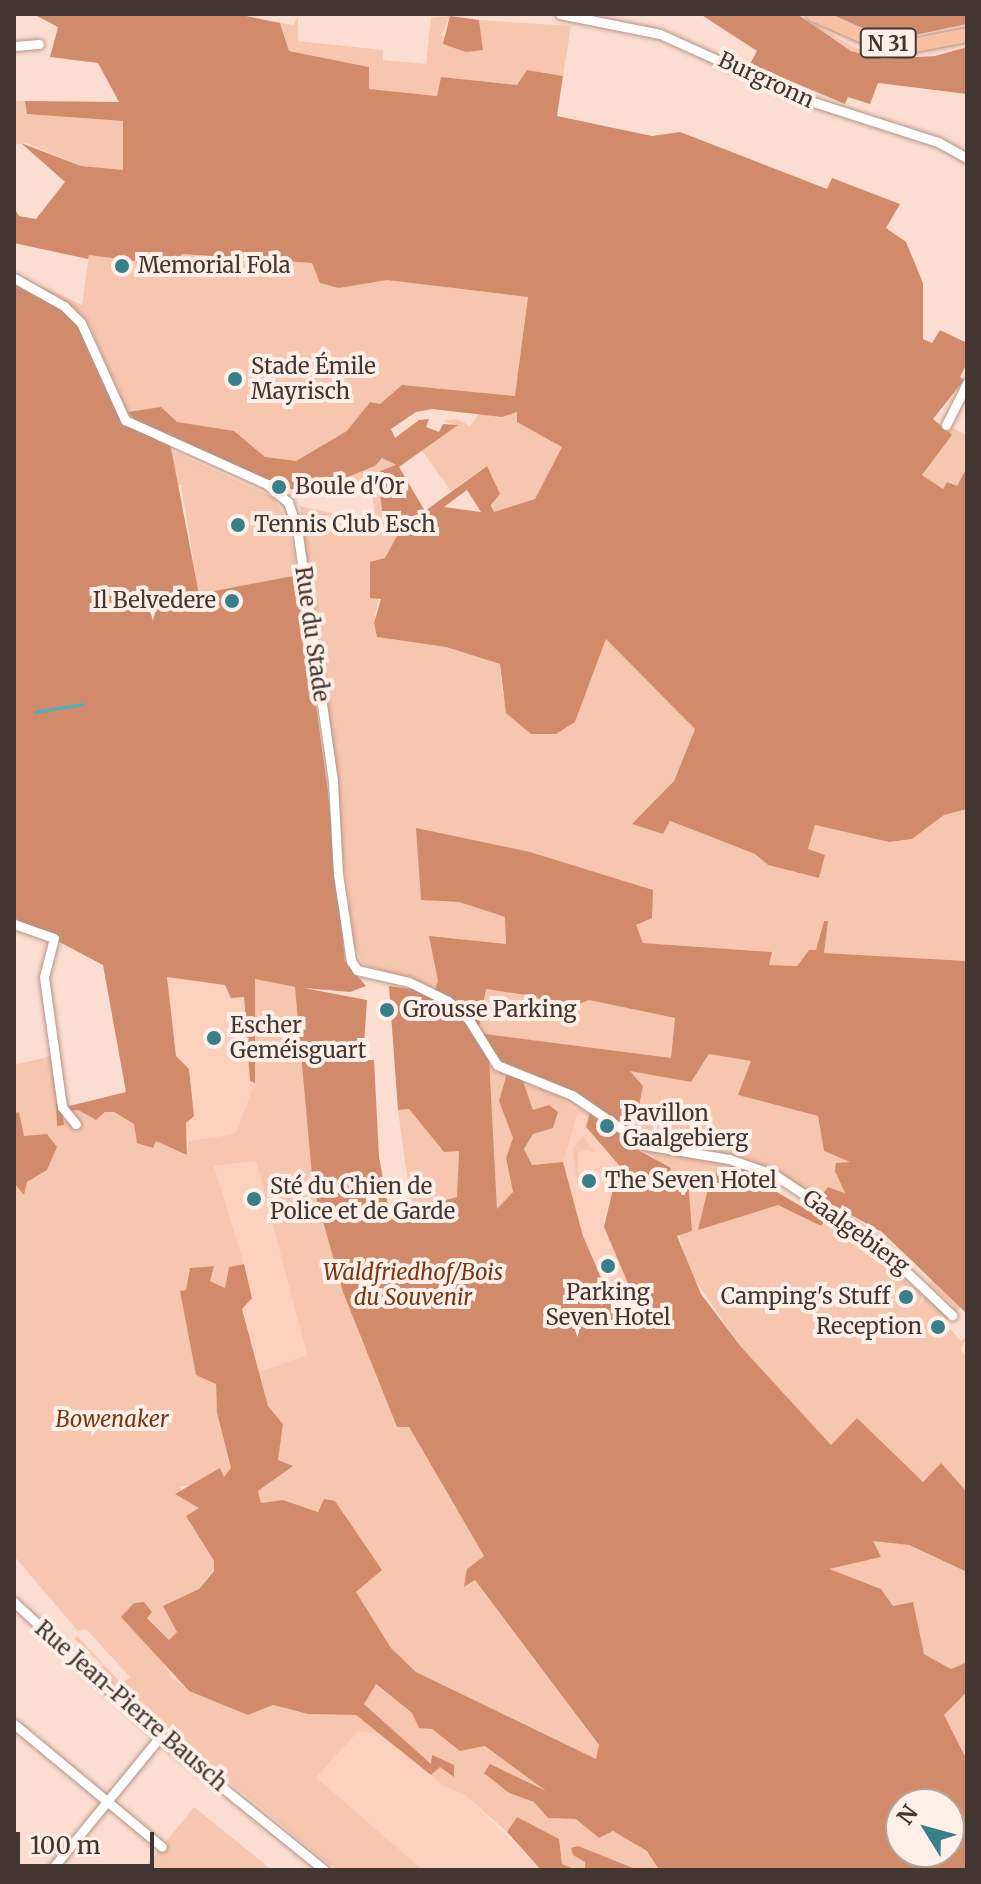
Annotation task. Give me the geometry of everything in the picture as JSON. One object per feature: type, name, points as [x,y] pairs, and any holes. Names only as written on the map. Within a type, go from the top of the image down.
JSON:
[{"type":"main road","name":"N 31","points":[[813,14],[877,42],[910,46],[967,35]]},
{"type":"street","name":"Burgronn","points":[[560,14],[660,34],[804,99],[965,155]]},
{"type":"street","points":[[14,46],[39,44]]},
{"type":"street","name":"Rue du Stade","points":[[14,278],[64,306],[81,323],[125,420],[267,484],[288,502],[297,528],[321,695],[351,961],[365,976],[378,979]]},
{"type":"street","points":[[946,425],[967,383]]},
{"type":"street","points":[[14,924],[54,938],[44,977],[62,1107],[76,1124]]},
{"type":"street","name":"Gaalgebierg","points":[[378,979],[409,982],[448,1001],[469,1020],[497,1065],[572,1095],[645,1145],[729,1159],[775,1175],[874,1241],[952,1315]]},
{"type":"street","name":"Rue Jean-Pierre Bausch","points":[[14,1602],[160,1737],[324,1870]]},
{"type":"street","points":[[14,1724],[162,1847]]},
{"type":"street","points":[[51,1870],[160,1737]]},
{"type":"shaded area","points":[[167,976],[226,985],[244,997],[250,1081],[255,1083],[235,1134],[189,1141],[186,1123],[194,1116],[189,1069],[176,1057]]},
{"type":"shaded area","points":[[521,1077],[562,1089],[591,1109],[586,1128],[624,1171],[623,1181],[615,1181],[603,1221],[652,1312],[637,1330],[616,1312],[583,1236],[562,1163]]},
{"type":"shaded area","name":"Sté du Chien de Police et de Garde","points":[[256,1161],[307,1355],[259,1372],[242,1308],[252,1298],[214,1166]]},
{"type":"shaded area","points":[[358,1732],[383,1733],[440,1784],[466,1796],[541,1870],[423,1870],[316,1777]]},
{"type":"green space","points":[[33,14],[236,14],[280,23],[289,51],[369,67],[369,89],[437,96],[441,77],[517,85],[527,70],[563,76],[557,116],[652,136],[680,132],[827,189],[832,178],[900,204],[886,228],[906,242],[923,283],[923,339],[932,343],[940,330],[967,343],[967,363],[960,377],[964,380],[933,419],[952,435],[922,475],[943,489],[947,482],[957,486],[967,467],[967,809],[944,815],[912,839],[889,842],[815,825],[808,849],[825,855],[819,878],[768,865],[755,854],[670,821],[663,834],[632,824],[674,781],[695,729],[606,639],[575,722],[556,734],[531,734],[506,713],[500,664],[446,647],[377,637],[374,623],[381,599],[370,598],[370,562],[385,558],[398,534],[383,519],[380,493],[386,491],[380,471],[396,465],[382,458],[375,466],[296,498],[291,489],[140,426],[128,412],[161,407],[177,422],[234,431],[265,457],[296,461],[347,431],[370,402],[380,404],[402,385],[515,396],[528,297],[387,280],[339,288],[320,283],[312,263],[182,254],[173,266],[89,255],[88,259],[14,243],[14,208],[19,216],[36,219],[65,182],[21,143],[81,166],[123,170],[123,121],[27,114],[25,101],[119,102],[98,63],[50,57],[58,27]],"holes":[[[432,409],[502,417],[517,412],[517,422],[562,447],[535,499],[494,512],[491,505],[500,494],[487,466],[425,511],[399,467],[458,425],[443,424],[439,432],[426,427],[429,419],[419,420],[395,438],[391,429],[416,412]],[[467,490],[481,512],[444,507]]]},
{"type":"green space","points":[[298,14],[298,41],[383,50],[383,60],[426,64],[431,18],[450,16],[441,35],[483,50],[479,20],[571,26],[563,76],[527,70],[517,85],[441,77],[437,96],[368,89],[369,67],[289,51],[280,23],[294,25]]},
{"type":"green space","points":[[700,14],[797,14],[851,51],[883,59],[935,56],[967,47],[967,94],[878,83],[870,104],[848,97],[845,104],[750,64],[757,51]]},
{"type":"green space","points":[[797,14],[853,47],[892,58],[851,51]]},
{"type":"green space","points":[[828,14],[967,14],[967,24],[910,36],[859,28]]},
{"type":"green space","points":[[450,16],[479,20],[483,50],[466,52],[443,44]]},
{"type":"green space","points":[[14,101],[25,101],[27,114],[123,121],[123,171],[81,166],[27,143],[14,144]]},
{"type":"green space","name":"Stade Émile Mayrisch","points":[[181,254],[312,263],[339,288],[387,279],[519,293],[528,297],[516,396],[402,385],[383,422],[291,489],[127,416],[89,323],[81,323],[33,288],[43,287],[82,305],[89,255],[173,265]]},
{"type":"green space","name":"Waldfriedhof/Bois du Souvenir","points":[[14,278],[73,313],[125,420],[170,443],[199,594],[298,575],[328,792],[345,961],[366,986],[350,992],[304,988],[367,1000],[363,1060],[374,1060],[379,1157],[390,1216],[457,1197],[459,1151],[444,1152],[409,1109],[398,1110],[389,986],[434,992],[438,981],[429,936],[506,944],[505,917],[459,902],[421,900],[416,828],[530,852],[653,890],[652,918],[636,925],[643,943],[772,952],[769,965],[797,966],[809,950],[816,950],[824,921],[828,921],[824,953],[967,961],[967,1314],[882,1232],[820,1198],[828,1187],[845,1193],[835,1171],[836,1163],[850,1162],[824,1151],[818,1116],[738,1095],[751,1061],[709,1054],[691,1082],[630,1071],[643,1086],[631,1146],[671,1168],[667,1180],[676,1172],[688,1181],[692,1231],[677,1236],[701,1294],[742,1348],[831,1445],[857,1418],[923,1482],[941,1463],[967,1492],[967,1572],[909,1545],[873,1541],[881,1557],[829,1569],[881,1589],[893,1606],[913,1602],[924,1654],[951,1669],[967,1662],[967,1692],[944,1715],[967,1760],[967,1870],[659,1870],[647,1851],[613,1831],[599,1838],[576,1819],[548,1818],[534,1802],[509,1793],[484,1773],[490,1764],[546,1791],[485,1746],[460,1751],[432,1729],[419,1728],[412,1713],[376,1684],[364,1704],[431,1764],[432,1755],[454,1765],[454,1777],[440,1767],[431,1775],[356,1715],[308,1714],[273,1705],[248,1715],[189,1691],[121,1617],[134,1603],[144,1602],[152,1612],[147,1618],[169,1640],[177,1632],[163,1606],[199,1589],[214,1571],[214,1561],[186,1516],[199,1508],[175,1494],[220,1468],[224,1477],[231,1468],[217,1413],[216,1384],[196,1375],[180,1291],[186,1290],[190,1268],[214,1266],[210,1281],[225,1288],[229,1267],[244,1264],[252,1298],[242,1309],[268,1406],[283,1424],[278,1460],[293,1466],[258,1491],[261,1503],[283,1500],[318,1512],[324,1499],[335,1501],[382,1570],[356,1592],[391,1648],[416,1672],[596,1759],[599,1745],[475,1580],[464,1587],[467,1569],[484,1556],[409,1427],[397,1427],[343,1292],[313,1186],[295,987],[255,979],[255,1083],[250,1081],[244,997],[231,998],[225,985],[167,977],[176,1056],[189,1069],[194,1116],[186,1123],[187,1155],[156,1141],[153,1148],[137,1143],[134,1124],[114,1112],[105,1112],[96,1120],[78,1110],[62,1112],[64,1125],[57,1126],[56,1103],[61,1108],[126,1092],[103,965],[14,918]],"holes":[[[486,989],[532,996],[565,1010],[589,1000],[675,1018],[671,1058],[478,1033]],[[489,1057],[507,1073],[499,1101],[513,1138],[506,1158],[513,1192],[497,1209]],[[522,1078],[572,1095],[591,1108],[586,1127],[624,1171],[623,1181],[615,1180],[604,1227],[633,1295],[652,1312],[637,1330],[616,1312],[583,1236],[563,1162],[532,1165],[524,1149],[533,1134],[553,1128],[558,1112],[549,1105],[533,1110]]]},
{"type":"green space","points":[[518,412],[518,422],[563,447],[535,499],[494,512],[486,466],[451,491],[422,451],[457,425],[443,421],[457,419],[470,426],[479,414]]},
{"type":"green space","points":[[941,423],[967,435],[967,467],[957,486],[943,489],[922,475],[951,435],[939,428]]},
{"type":"green space","name":"Tennis Club Esch","points":[[170,450],[273,497],[287,519],[298,575],[199,595],[181,485],[175,485]]},
{"type":"green space","points":[[382,458],[397,466],[386,492],[380,494],[383,518],[398,534],[385,558],[374,623],[377,637],[446,647],[500,664],[502,693],[575,722],[606,639],[695,729],[674,781],[633,824],[663,834],[669,821],[755,854],[768,865],[819,878],[825,855],[808,850],[815,825],[889,842],[912,839],[944,815],[967,809],[967,961],[823,953],[824,921],[816,951],[809,950],[797,966],[769,965],[772,952],[643,943],[635,925],[417,828],[421,900],[459,902],[505,917],[506,944],[438,981],[435,989],[363,964],[354,944],[300,506],[370,522],[375,514],[372,495],[330,485],[375,466]]},
{"type":"green space","name":"Bowenaker","points":[[255,979],[295,987],[320,1220],[412,1212],[398,1110],[409,1109],[444,1152],[459,1150],[458,1197],[369,1356],[397,1426],[408,1426],[484,1556],[465,1587],[475,1580],[599,1746],[596,1760],[416,1672],[391,1648],[356,1592],[382,1570],[324,1499],[318,1512],[283,1500],[261,1503],[258,1491],[293,1466],[278,1461],[283,1424],[268,1406],[259,1372],[307,1355],[256,1161],[214,1166],[244,1264],[229,1267],[225,1288],[210,1281],[213,1266],[190,1268],[186,1290],[180,1291],[216,1383],[217,1413],[231,1468],[224,1477],[220,1469],[198,1484],[179,1487],[200,1508],[187,1516],[216,1566],[199,1589],[178,1602],[177,1632],[169,1640],[134,1603],[171,1677],[189,1691],[248,1715],[273,1705],[308,1714],[356,1715],[383,1733],[358,1732],[316,1777],[423,1870],[336,1870],[97,1672],[103,1665],[74,1639],[77,1636],[122,1684],[130,1677],[86,1629],[78,1631],[14,1556],[14,1183],[24,1194],[27,1182],[47,1170],[24,1136],[19,1112],[14,1113],[14,1065],[51,1056],[62,1112],[78,1110],[96,1120],[105,1112],[114,1112],[187,1155],[189,1141],[235,1134],[255,1083]]},
{"type":"green space","points":[[486,989],[532,996],[565,1010],[589,1000],[675,1018],[671,1059],[477,1033]]},
{"type":"green space","points":[[709,1054],[752,1061],[739,1095],[818,1116],[824,1151],[850,1162],[846,1166],[846,1193],[828,1187],[820,1198],[854,1220],[852,1224],[902,1263],[892,1268],[922,1295],[918,1308],[930,1290],[948,1310],[954,1306],[928,1284],[934,1278],[961,1307],[944,1322],[961,1341],[967,1336],[961,1350],[967,1356],[967,1538],[857,1419],[831,1445],[742,1348],[688,1270],[666,1181],[653,1156],[631,1147],[629,1070],[691,1082]],"holes":[[[731,1166],[763,1182],[768,1172],[830,1211],[821,1226],[779,1205]]]},
{"type":"green space","points":[[489,1055],[507,1072],[499,1101],[513,1138],[506,1158],[513,1192],[497,1210]]},
{"type":"green space","points":[[524,1085],[559,1095],[578,1113],[563,1162],[532,1165],[524,1149],[533,1134],[533,1110]]},
{"type":"green space","points":[[19,1112],[24,1136],[47,1134],[57,1147],[47,1170],[27,1182],[24,1195],[14,1183],[14,1113]]},
{"type":"green space","points":[[583,1136],[595,1153],[587,1149],[578,1153],[578,1186],[572,1149]]},
{"type":"green space","points":[[731,1166],[751,1172],[751,1177],[825,1220],[821,1226],[778,1205],[698,1230],[711,1176]]},
{"type":"green space","points":[[871,1540],[908,1545],[967,1572],[967,1662],[951,1669],[924,1654],[893,1606],[828,1569],[881,1557]]},
{"type":"green space","points":[[375,1684],[460,1751],[485,1746],[552,1795],[509,1793],[534,1802],[548,1818],[576,1819],[599,1838],[613,1831],[647,1851],[659,1870],[638,1870],[578,1846],[585,1870],[576,1870],[562,1864],[537,1828],[517,1817],[507,1832],[466,1796],[440,1784],[431,1775],[440,1766],[432,1756],[432,1765],[364,1704]]},
{"type":"green space","points":[[967,1692],[967,1760],[944,1715]]},
{"type":"green space","points":[[194,1807],[272,1870],[143,1870]]},
{"type":"green space","points":[[517,1817],[559,1839],[562,1864],[576,1870],[541,1870],[507,1832]]},
{"type":"green space","points":[[578,1846],[638,1870],[585,1870],[585,1862],[573,1855],[571,1848]]},
{"type":"waterway","points":[[35,712],[82,704]]},
{"type":"place","name":"Memorial Fola","points":[[122,266]]},
{"type":"place","name":"Stade Émile Mayrisch","points":[[235,379]]},
{"type":"place","name":"Boule d'Or","points":[[279,487]]},
{"type":"place","name":"Tennis Club Esch","points":[[238,525]]},
{"type":"place","name":"Il Belvedere","points":[[232,601]]},
{"type":"place","name":"Grousse Parking","points":[[387,1010]]},
{"type":"place","name":"Escher Geméisguart","points":[[214,1038]]},
{"type":"place","name":"Pavillon Gaalgebierg","points":[[607,1126]]},
{"type":"place","name":"The Seven Hotel","points":[[589,1181]]},
{"type":"place","name":"Sté du Chien de Police et de Garde","points":[[254,1199]]},
{"type":"place","name":"Parking Seven Hotel","points":[[608,1266]]},
{"type":"place","name":"Camping's Stuff","points":[[906,1297]]},
{"type":"place","name":"Reception","points":[[938,1327]]}]
